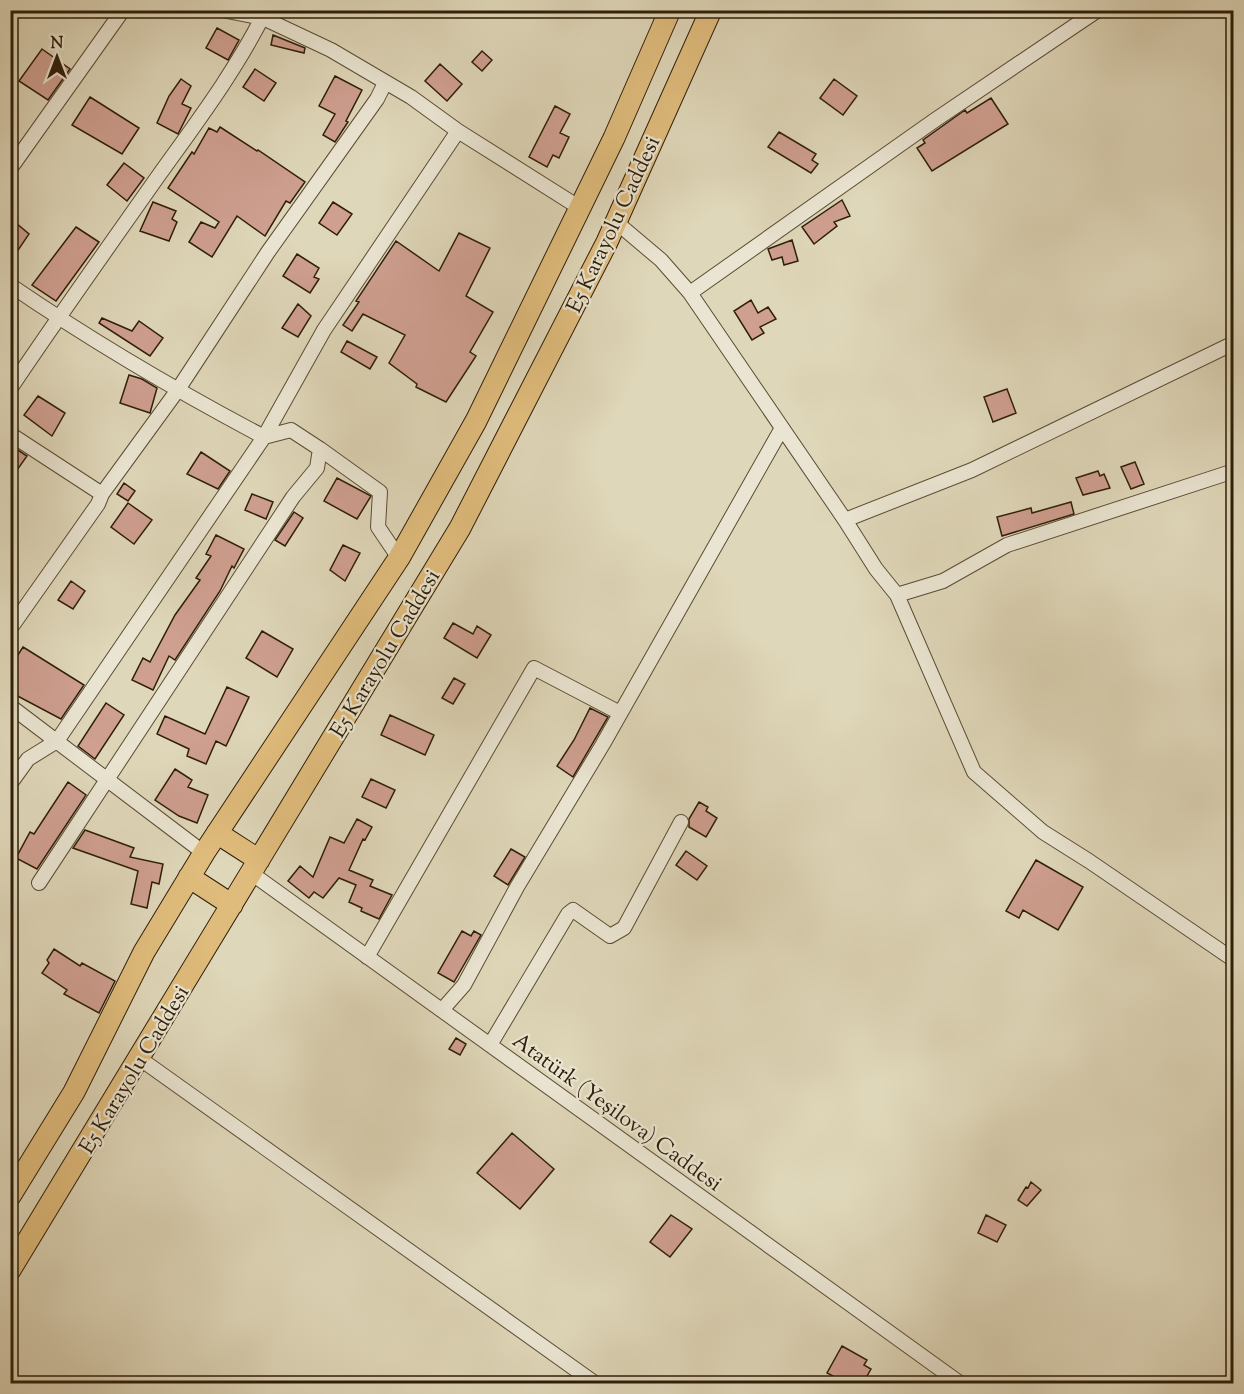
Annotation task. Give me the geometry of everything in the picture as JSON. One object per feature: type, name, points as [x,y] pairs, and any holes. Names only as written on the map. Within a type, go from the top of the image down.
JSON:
[{"type":"highway","name":"E5 Karayolu Caddesi","points":[[10,1196],[75,1092],[144,952],[189,877],[399,558],[476,422],[614,138],[670,10]]},
{"type":"highway","name":"E5 Karayolu Caddesi","points":[[10,1270],[460,528],[616,222],[711,10]]},
{"type":"highway","points":[[217,833],[255,867]]},
{"type":"highway","points":[[189,877],[232,905]]},
{"type":"street","points":[[10,169],[123,10]]},
{"type":"street","points":[[222,10],[265,14],[331,50],[411,97],[458,131],[580,208]]},
{"type":"street","points":[[690,293],[935,120],[1098,10]]},
{"type":"street","points":[[10,388],[203,113],[255,34],[265,14]]},
{"type":"street","points":[[10,629],[98,504],[102,494],[177,391],[268,252],[377,99],[385,83]]},
{"type":"street","points":[[10,784],[28,759],[57,741],[264,437],[324,330],[458,131]]},
{"type":"street","points":[[616,222],[661,260],[690,293],[876,569],[897,595],[974,772],[1043,832],[1233,960]]},
{"type":"street","points":[[10,285],[58,318],[177,391],[264,437],[291,430],[320,449],[380,492],[378,526],[399,558]]},
{"type":"street","points":[[845,520],[972,470],[1233,343]]},
{"type":"street","points":[[442,1010],[464,985],[517,887],[620,713],[782,428]]},
{"type":"street","points":[[10,434],[102,494]]},
{"type":"street","points":[[39,883],[293,497],[317,468],[320,449]]},
{"type":"street","points":[[897,595],[942,581],[1007,545],[1233,471]]},
{"type":"street","points":[[367,957],[534,668],[620,713]]},
{"type":"street","points":[[10,705],[204,853]]},
{"type":"street","points":[[489,1045],[568,914],[573,910],[610,936],[624,928],[681,822]]},
{"type":"street","name":"Atatürk (Yeşilova) Caddesi","points":[[255,867],[367,957],[961,1383]]},
{"type":"street","points":[[139,1058],[596,1383]]},
{"type":"building","points":[[217,28],[239,40],[228,60],[206,48]]},
{"type":"building","points":[[273,35],[305,48],[304,53],[271,45]]},
{"type":"building","points":[[42,49],[70,69],[48,100],[19,81]]},
{"type":"building","points":[[482,51],[492,60],[482,71],[472,62]]},
{"type":"building","points":[[440,64],[462,84],[447,101],[425,81]]},
{"type":"building","points":[[255,69],[276,83],[264,101],[243,87]]},
{"type":"building","points":[[335,76],[362,90],[346,121],[348,122],[335,142],[323,135],[335,114],[319,106]]},
{"type":"building","points":[[181,79],[191,86],[182,104],[191,108],[178,134],[157,123],[169,96]]},
{"type":"building","points":[[834,79],[857,96],[843,115],[820,98]]},
{"type":"building","points":[[90,97],[139,128],[122,154],[72,125]]},
{"type":"building","points":[[991,98],[1008,124],[932,171],[917,148],[925,143],[923,140],[965,110],[967,113]]},
{"type":"building","points":[[555,106],[570,114],[560,133],[569,137],[559,158],[553,155],[547,167],[529,157]]},
{"type":"building","points":[[220,127],[305,182],[290,203],[286,201],[265,236],[237,216],[212,257],[189,242],[201,222],[215,228],[219,222],[168,188],[192,152],[194,154],[209,128],[217,132]]},
{"type":"building","points":[[779,132],[816,154],[812,160],[818,164],[811,173],[768,147]]},
{"type":"building","points":[[124,163],[144,178],[127,201],[107,185]]},
{"type":"building","points":[[842,200],[850,216],[834,222],[837,226],[814,244],[802,227]]},
{"type":"building","points":[[153,202],[176,211],[172,219],[177,222],[169,241],[140,231]]},
{"type":"building","points":[[333,202],[352,214],[337,235],[319,223]]},
{"type":"building","points":[[10,218],[29,234],[10,262]]},
{"type":"building","points":[[76,227],[99,242],[56,301],[32,285]]},
{"type":"building","points":[[459,233],[490,248],[466,296],[493,312],[470,352],[476,356],[446,402],[416,387],[417,384],[389,363],[405,335],[363,314],[352,331],[343,325],[359,302],[356,301],[396,241],[439,271]]},
{"type":"building","points":[[792,240],[798,261],[784,265],[782,257],[772,260],[768,249]]},
{"type":"building","points":[[297,254],[319,268],[314,277],[319,279],[310,293],[283,276]]},
{"type":"building","points":[[751,300],[758,313],[768,307],[776,319],[760,327],[764,333],[752,340],[734,311]]},
{"type":"building","points":[[298,304],[311,316],[298,337],[282,328]]},
{"type":"building","points":[[102,318],[132,331],[139,321],[163,338],[150,356],[99,323]]},
{"type":"building","points":[[347,341],[377,357],[370,369],[341,352]]},
{"type":"building","points":[[129,375],[142,379],[157,388],[150,413],[120,403]]},
{"type":"building","points":[[1007,389],[1016,413],[993,422],[984,397]]},
{"type":"building","points":[[38,396],[65,413],[52,436],[24,415]]},
{"type":"building","points":[[10,445],[27,456],[10,480]]},
{"type":"building","points":[[201,452],[230,471],[218,489],[187,474]]},
{"type":"building","points":[[1135,462],[1144,484],[1131,489],[1121,467]]},
{"type":"building","points":[[1098,471],[1100,476],[1104,474],[1110,488],[1083,495],[1076,478]]},
{"type":"building","points":[[337,478],[371,496],[357,519],[324,501]]},
{"type":"building","points":[[124,483],[135,491],[128,501],[117,494]]},
{"type":"building","points":[[252,494],[273,502],[266,519],[245,510]]},
{"type":"building","points":[[1071,502],[1074,514],[1002,536],[997,517],[1031,508],[1032,513]]},
{"type":"building","points":[[128,503],[152,520],[134,544],[111,527]]},
{"type":"building","points":[[294,512],[303,518],[285,546],[275,540]]},
{"type":"building","points":[[216,535],[244,549],[234,568],[232,566],[220,591],[175,660],[169,656],[153,690],[132,680],[143,658],[150,662],[175,615],[200,580],[196,578],[211,556],[206,554]]},
{"type":"building","points":[[343,545],[360,553],[345,581],[330,570]]},
{"type":"building","points":[[71,581],[85,591],[73,609],[58,600]]},
{"type":"building","points":[[453,623],[473,634],[477,626],[491,635],[477,658],[444,638]]},
{"type":"building","points":[[262,631],[293,649],[277,677],[246,658]]},
{"type":"building","points":[[23,647],[84,685],[61,719],[10,692],[10,667]]},
{"type":"building","points":[[454,678],[465,684],[453,704],[442,698]]},
{"type":"building","points":[[227,687],[249,697],[226,746],[216,741],[206,764],[187,756],[189,749],[157,734],[165,716],[205,734]]},
{"type":"building","points":[[106,703],[124,715],[95,759],[78,746]]},
{"type":"building","points":[[590,708],[608,717],[573,777],[557,766],[574,740]]},
{"type":"building","points":[[390,715],[434,735],[425,755],[381,735]]},
{"type":"building","points":[[175,769],[192,780],[188,787],[208,795],[197,823],[179,816],[155,800]]},
{"type":"building","points":[[371,779],[395,790],[386,808],[362,797]]},
{"type":"building","points":[[68,782],[86,795],[37,869],[16,858],[30,832],[34,834]]},
{"type":"building","points":[[699,802],[708,807],[706,811],[717,818],[706,837],[689,827],[689,819]]},
{"type":"building","points":[[357,819],[372,827],[365,840],[363,839],[349,870],[373,880],[370,886],[392,895],[379,919],[361,911],[362,908],[349,902],[356,885],[339,878],[323,898],[314,892],[309,898],[288,881],[300,866],[313,877],[330,837],[344,843]]},
{"type":"building","points":[[85,830],[134,848],[130,857],[163,864],[159,884],[152,882],[147,908],[131,904],[138,871],[73,848]]},
{"type":"building","points":[[511,849],[525,857],[508,885],[494,876]]},
{"type":"building","points":[[686,851],[707,866],[697,880],[676,865]]},
{"type":"building","points":[[1036,860],[1083,887],[1058,930],[1023,910],[1019,918],[1006,911]]},
{"type":"building","points":[[462,931],[471,936],[474,931],[481,935],[454,982],[438,973]]},
{"type":"building","points":[[54,949],[80,966],[82,963],[115,981],[99,1013],[64,994],[67,990],[42,973]]},
{"type":"building","points":[[456,1038],[466,1044],[460,1055],[449,1049]]},
{"type":"building","points":[[512,1133],[554,1169],[520,1209],[477,1173]]},
{"type":"building","points":[[1031,1182],[1041,1190],[1027,1206],[1018,1200]]},
{"type":"building","points":[[671,1215],[692,1229],[670,1257],[650,1242]]},
{"type":"building","points":[[986,1215],[1006,1225],[997,1242],[978,1233]]},
{"type":"building","points":[[842,1346],[867,1360],[864,1365],[871,1369],[863,1383],[832,1383],[835,1377],[827,1373]]}]
